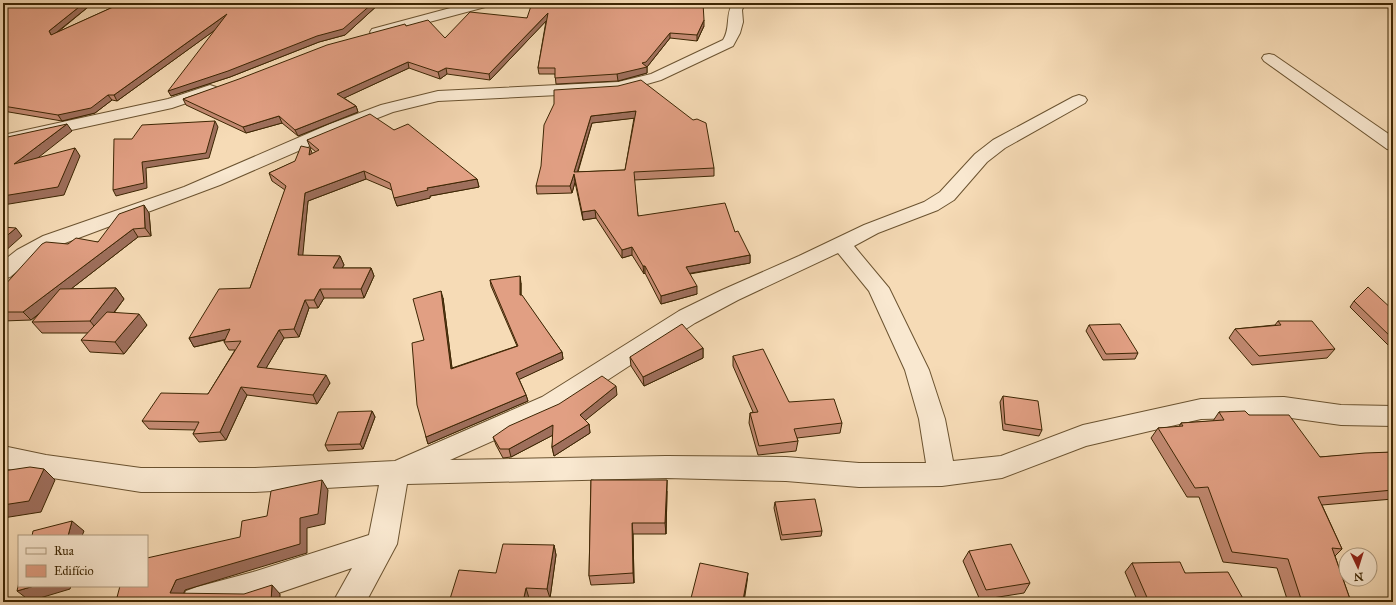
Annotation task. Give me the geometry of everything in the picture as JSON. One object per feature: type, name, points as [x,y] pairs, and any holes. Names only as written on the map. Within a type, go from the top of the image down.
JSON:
[{"type":"street","points":[[363,36],[484,3]]},
{"type":"street","points":[[3,272],[24,255],[50,241],[198,188],[356,120],[416,100],[438,96],[606,88],[656,77],[728,43],[732,39],[736,22],[735,14],[739,3]]},
{"type":"street","points":[[1269,58],[1393,145]]},
{"type":"street","points":[[3,140],[172,103],[222,86]]},
{"type":"street","points":[[395,473],[551,404],[687,317],[730,295],[806,261],[871,229],[931,206],[947,196],[977,163],[999,144],[1079,100]]},
{"type":"street","points":[[841,244],[878,288],[917,370],[932,419],[942,474]]},
{"type":"street","points":[[3,457],[46,466],[141,480],[255,480],[395,473],[666,467],[786,469],[859,475],[942,474],[1002,467],[1083,436],[1201,408],[1284,407],[1341,415],[1393,416]]},
{"type":"street","points":[[349,602],[382,544],[395,473]]},
{"type":"street","points":[[197,602],[254,587],[382,544]]},
{"type":"building","points":[[3,3],[84,3],[49,31],[51,35],[122,3],[373,3],[343,29],[317,36],[228,71],[168,91],[227,14],[114,95],[108,95],[91,108],[58,115],[3,106]]},
{"type":"building","points":[[532,3],[703,3],[704,20],[697,35],[670,33],[646,62],[642,63],[647,67],[617,74],[555,78],[555,68],[538,68],[548,13],[489,74],[446,68],[438,72],[408,62],[337,94],[356,106],[295,130],[279,116],[243,127],[183,99],[327,45],[405,24],[406,26],[428,20],[445,38],[470,12],[527,18]]},
{"type":"building","points":[[641,80],[693,120],[697,119],[706,123],[714,168],[634,172],[638,216],[725,203],[735,232],[738,231],[750,255],[686,267],[697,286],[661,296],[645,266],[643,266],[632,247],[622,250],[595,210],[582,212],[574,174],[570,186],[536,186],[541,166],[544,125],[554,104],[554,90],[618,86]],"holes":[[[636,111],[625,170],[574,172],[591,116]]]},
{"type":"building","points":[[370,114],[394,130],[408,124],[477,179],[427,188],[428,190],[394,198],[390,183],[364,171],[305,193],[298,255],[340,256],[333,268],[371,268],[361,289],[320,289],[314,300],[305,300],[294,329],[279,330],[257,367],[326,375],[313,395],[241,387],[220,432],[193,434],[199,422],[142,421],[161,393],[208,394],[241,341],[224,342],[230,329],[189,338],[219,289],[250,288],[286,186],[269,173],[295,161],[301,146],[310,148],[309,155],[319,150],[307,140]]},
{"type":"building","points":[[215,121],[206,153],[142,162],[144,183],[113,190],[114,139],[132,139],[142,125]]},
{"type":"building","points":[[67,124],[14,164],[75,148],[58,187],[3,196],[3,138]]},
{"type":"building","points":[[144,205],[145,228],[133,229],[23,312],[3,312],[3,287],[42,244],[46,242],[68,244],[76,238],[98,242],[119,214]]},
{"type":"building","points":[[3,227],[16,228],[3,239]]},
{"type":"building","points":[[520,276],[520,295],[522,295],[562,352],[516,373],[526,395],[426,437],[417,405],[412,343],[424,340],[413,299],[441,291],[451,369],[518,346],[490,280]]},
{"type":"building","points":[[1368,287],[1393,310],[1393,339],[1354,301]]},
{"type":"building","points":[[116,288],[90,321],[32,322],[60,289]]},
{"type":"building","points":[[107,312],[139,314],[115,342],[81,340]]},
{"type":"building","points":[[1278,321],[1312,321],[1335,349],[1259,356],[1235,329],[1281,325]]},
{"type":"building","points":[[682,324],[703,348],[643,377],[630,357]]},
{"type":"building","points":[[1120,324],[1138,353],[1106,354],[1089,325]]},
{"type":"building","points":[[763,349],[789,402],[834,399],[842,423],[794,429],[798,441],[759,446],[750,413],[758,412],[733,356]]},
{"type":"building","points":[[602,376],[616,386],[580,415],[589,424],[552,447],[553,425],[509,449],[500,449],[493,437],[509,426],[559,404]]},
{"type":"building","points":[[1003,396],[1038,401],[1042,430],[1005,424]]},
{"type":"building","points":[[372,411],[360,444],[325,445],[338,412]]},
{"type":"building","points":[[1245,411],[1249,415],[1289,415],[1320,457],[1393,452],[1393,490],[1318,497],[1341,547],[1338,547],[1338,549],[1332,548],[1338,565],[1338,587],[1346,587],[1351,602],[1302,602],[1288,559],[1232,552],[1208,487],[1195,488],[1158,428],[1183,426],[1181,423],[1224,420],[1219,412]]},
{"type":"building","points":[[30,467],[44,469],[29,501],[3,505],[3,471]]},
{"type":"building","points":[[322,480],[318,514],[300,518],[300,544],[176,580],[170,593],[244,594],[272,585],[271,602],[125,602],[126,599],[116,601],[120,587],[148,587],[148,558],[240,537],[242,521],[267,516],[271,491]]},
{"type":"building","points":[[591,480],[667,480],[665,523],[632,523],[633,573],[589,576]]},
{"type":"building","points":[[815,499],[822,531],[782,535],[775,502]]},
{"type":"building","points":[[72,521],[68,535],[32,535],[33,531]]},
{"type":"building","points":[[503,544],[554,545],[547,589],[526,588],[523,602],[449,602],[459,570],[496,573]]},
{"type":"building","points":[[1011,544],[1030,583],[986,590],[969,551]]},
{"type":"building","points":[[1180,562],[1185,573],[1228,572],[1245,602],[1149,602],[1132,563]]},
{"type":"building","points":[[700,563],[748,573],[743,600],[752,602],[690,602]]},
{"type":"building","points":[[18,586],[31,587],[17,591]]}]
